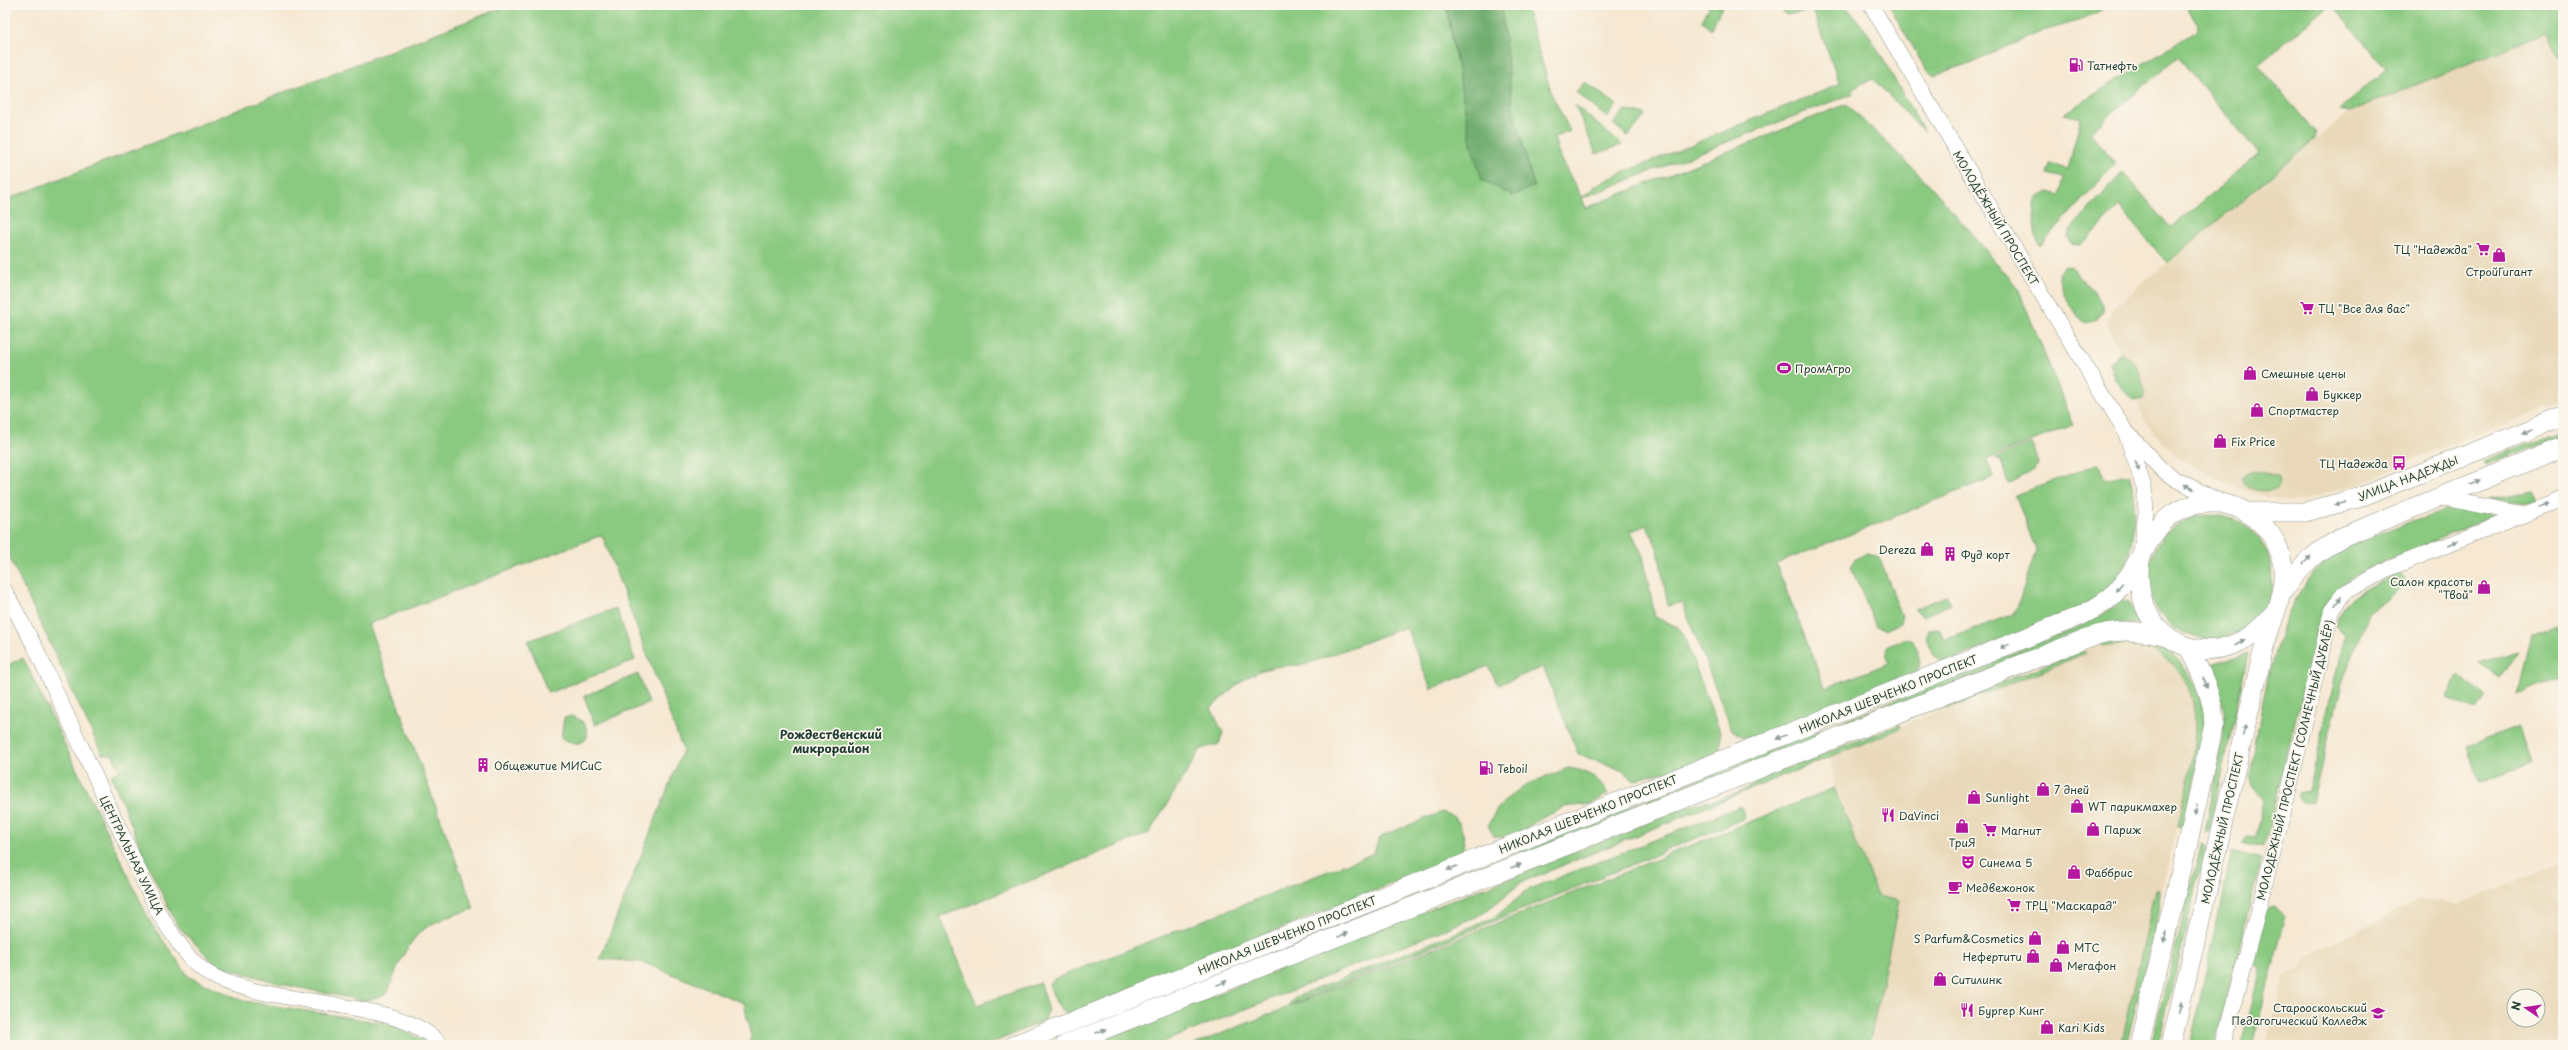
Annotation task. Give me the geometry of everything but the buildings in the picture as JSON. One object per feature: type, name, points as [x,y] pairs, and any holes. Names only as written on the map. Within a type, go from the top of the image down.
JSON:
[{"type":"main road","name":"УЛИЦА НАДЕЖДЫ","points":[[2246,512],[2305,512],[2358,498],[2563,417]]},
{"type":"main road","points":[[2283,591],[2298,570],[2313,555],[2342,537],[2563,447]]},
{"type":"main road","name":"МОЛОДЁЖНЫЙ ПРОСПЕКТ","points":[[2173,1041],[2264,648],[2283,591],[2284,563],[2277,542],[2262,524],[2246,512],[2224,503],[2197,504],[2176,512],[2161,523],[2140,555],[2138,578],[2141,598],[2151,620],[2168,637],[2189,648],[2217,650],[2238,644],[2260,630],[2275,612]]},
{"type":"main road","name":"НИКОЛАЯ ШЕВЧЕНКО ПРОСПЕКТ","points":[[1014,1045],[2080,616],[2097,607],[2113,595],[2128,578],[2140,555]]},
{"type":"main road","name":"НИКОЛАЯ ШЕВЧЕНКО ПРОСПЕКТ","points":[[1065,1045],[2088,638],[2109,631],[2126,630],[2168,637]]},
{"type":"main road","points":[[2138,1045],[2190,834],[2214,723],[2213,705],[2208,690],[2189,648]]},
{"type":"main road","points":[[1482,857],[1489,876]]},
{"type":"street","name":"МОЛОДЁЖНЫЙ ПРОСПЕКТ","points":[[1871,5],[2043,297],[2124,429],[2160,468],[2175,479],[2224,503]]},
{"type":"street","name":"МОЛОДЁЖНЫЙ ПРОСПЕКТ","points":[[2124,429],[2144,487],[2146,511],[2140,555]]},
{"type":"street","points":[[2438,497],[2524,514]]},
{"type":"street","name":"МОЛОДЕЖНЫЙ ПРОСПЕКТ (СОЛНЕЧНЫЙ ДУБЛЁР)","points":[[2222,1045],[2283,814],[2332,609],[2344,593],[2390,568],[2563,498]]},
{"type":"street","name":"ЦЕНТРАЛЬНАЯ УЛИЦА","points":[[5,591],[35,647],[158,912],[184,951],[210,974],[245,989],[392,1016],[416,1026],[441,1045]]},
{"type":"shaded area","points":[[2546,32],[2563,61],[2563,402],[2422,455],[2365,482],[2308,499],[2289,502],[2241,491],[2174,455],[2144,420],[2132,378],[2107,323],[2114,307],[2349,112]]},
{"type":"shaded area","points":[[2106,642],[2136,642],[2173,659],[2187,678],[2198,706],[2199,739],[2123,1045],[1869,1045],[1899,901],[1878,896],[1834,788],[1831,754]]},
{"type":"shaded area","points":[[2563,862],[2563,1045],[2266,1045],[2285,975],[2300,969],[2306,956],[2418,900],[2458,904]]},
{"type":"green space","points":[[509,5],[1446,5],[1472,148],[1534,186],[1513,109],[1501,5],[1525,5],[1552,95],[1570,131],[1554,138],[1560,158],[1586,208],[1847,104],[1931,186],[2018,288],[2073,425],[1986,459],[1994,477],[1776,564],[1825,688],[1889,663],[1886,652],[1888,645],[1906,638],[1913,641],[1920,662],[1916,674],[1758,737],[1742,737],[1732,730],[1682,602],[1668,606],[1658,550],[1647,525],[1631,531],[1643,556],[1655,617],[1678,627],[1683,634],[1720,732],[1721,744],[1718,751],[1702,762],[1691,766],[1634,781],[1624,771],[1578,754],[1543,667],[1498,685],[1488,666],[1431,689],[1406,627],[1304,665],[1273,667],[1252,675],[1233,688],[1211,708],[1223,733],[1219,744],[1201,749],[1149,833],[940,917],[977,1005],[1040,983],[1048,1011],[1045,1020],[988,1045],[748,1045],[751,1037],[744,1003],[642,962],[600,959],[683,750],[602,535],[368,624],[474,909],[441,920],[426,928],[418,935],[405,953],[387,994],[365,1001],[281,984],[215,964],[177,925],[146,861],[111,775],[120,770],[112,754],[102,754],[5,548],[5,200]]},
{"type":"green space","points":[[1446,5],[1501,5],[1513,109],[1534,186],[1513,196],[1482,180],[1472,148]]},
{"type":"green space","points":[[1710,5],[1723,5],[1711,29],[1702,21]]},
{"type":"green space","points":[[1778,5],[1845,5],[1870,36],[1924,132],[1872,78],[1851,90],[1854,93],[1582,198],[1598,184],[1622,173],[1840,84],[1812,10],[1786,15]]},
{"type":"green space","points":[[1889,5],[2111,5],[2078,21],[2043,31],[1967,64],[1934,75],[1926,70]]},
{"type":"green space","points":[[2186,5],[2330,5],[2258,65],[2316,133],[2315,139],[2167,263],[2119,206],[2081,245],[2070,244],[2067,238],[2071,229],[2123,172],[2171,228],[2259,154],[2178,57],[2090,132],[2115,164],[2040,246],[2037,241],[2035,229],[2034,217],[2036,199],[2048,192],[2060,195],[2064,178],[2047,174],[2050,164],[2068,169],[2081,118],[2063,114],[2197,30],[2199,26]]},
{"type":"green space","points":[[2332,5],[2563,5],[2563,61],[2546,32],[2349,112],[2339,110],[2386,69]]},
{"type":"green space","points":[[1585,82],[1617,105],[1607,118],[1576,92]]},
{"type":"green space","points":[[1575,105],[1622,145],[1596,154]]},
{"type":"green space","points":[[1625,110],[1646,115],[1628,136],[1613,124]]},
{"type":"green space","points":[[2065,266],[2071,267],[2103,304],[2103,311],[2094,321],[2086,323],[2081,319],[2076,314],[2064,294],[2058,273]]},
{"type":"green space","points":[[2120,352],[2130,360],[2139,372],[2142,379],[2144,393],[2143,399],[2134,401],[2122,388],[2111,368],[2110,362]]},
{"type":"green space","points":[[2563,430],[2563,435],[2485,465],[2483,461]]},
{"type":"green space","points":[[2032,443],[2038,464],[2035,470],[2008,484],[2001,461],[1995,458]]},
{"type":"green space","points":[[2100,463],[2104,479],[2129,474],[2134,499],[2134,527],[2129,554],[2124,567],[2110,587],[2082,607],[1947,662],[1935,657],[1926,638],[1929,630],[1939,629],[1945,640],[2013,614],[2017,608],[2036,550],[2015,495]]},
{"type":"green space","points":[[2256,471],[2277,476],[2279,482],[2277,488],[2273,490],[2260,490],[2250,488],[2243,484],[2242,476],[2248,472]]},
{"type":"green space","points":[[2533,491],[2538,501],[2532,503],[2488,499]]},
{"type":"green space","points":[[2458,509],[2488,513],[2493,516],[2353,576],[2338,589],[2330,599],[2321,617],[2264,847],[2242,842],[2246,836],[2256,837],[2264,800],[2254,789],[2250,777],[2259,721],[2273,657],[2283,626],[2296,598],[2312,574],[2332,556],[2344,549],[2401,525],[2444,510]]},
{"type":"green space","points":[[2210,515],[2222,516],[2234,520],[2244,525],[2254,533],[2262,543],[2267,553],[2271,565],[2271,589],[2267,601],[2262,611],[2254,621],[2244,629],[2234,634],[2222,638],[2210,639],[2198,638],[2186,634],[2176,629],[2166,621],[2158,611],[2153,601],[2149,589],[2148,577],[2149,565],[2153,553],[2158,543],[2166,533],[2176,525],[2186,520],[2198,516]]},
{"type":"green space","points":[[1868,553],[1879,557],[1902,616],[1900,623],[1885,630],[1876,627],[1851,567],[1855,559]]},
{"type":"green space","points":[[2398,573],[2408,583],[2368,614],[2342,684],[2312,802],[2301,803],[2298,799],[2298,793],[2309,791],[2345,635],[2335,627],[2339,616],[2344,607],[2359,593],[2368,587]]},
{"type":"green space","points":[[1947,596],[1951,604],[1923,616],[1914,609]]},
{"type":"green space","points":[[2122,600],[2127,601],[2140,623],[2107,623],[1524,856],[1520,851],[2089,622],[2099,617]]},
{"type":"green space","points":[[616,608],[635,660],[548,693],[528,641]]},
{"type":"green space","points":[[2555,623],[2563,647],[2563,677],[2518,695],[2532,633]]},
{"type":"green space","points":[[2111,639],[2148,643],[2159,646],[2169,652],[2186,670],[2198,692],[2204,716],[2203,740],[2183,827],[2178,826],[2192,761],[2194,737],[2194,714],[2190,693],[2181,674],[2166,659],[2151,650],[2136,645],[2119,644],[2102,646],[2099,642]]},
{"type":"green space","points":[[2083,650],[2086,653],[1946,710],[1945,705]]},
{"type":"green space","points":[[2518,651],[2499,678],[2479,663]]},
{"type":"green space","points":[[2248,654],[2210,830],[2205,833],[2223,740],[2225,715],[2218,685],[2208,666]]},
{"type":"green space","points":[[23,658],[151,923],[189,977],[244,1001],[389,1024],[420,1038],[426,1045],[5,1045],[5,666]]},
{"type":"green space","points":[[638,674],[649,703],[595,725],[584,696]]},
{"type":"green space","points":[[2458,675],[2487,697],[2476,709],[2447,697]]},
{"type":"green space","points":[[572,716],[582,721],[585,726],[587,738],[584,741],[575,743],[561,738],[564,718]]},
{"type":"green space","points":[[1900,724],[1901,728],[1522,882],[1485,912],[1475,917],[1156,1045],[1089,1045],[1697,803],[1725,798],[1742,791],[1767,776]]},
{"type":"green space","points":[[2519,727],[2531,764],[2479,783],[2467,746]]},
{"type":"green space","points":[[1568,768],[1592,775],[1608,794],[1591,804],[1565,807],[1534,822],[1518,835],[1506,839],[1494,836],[1488,826],[1502,803],[1521,788]]},
{"type":"green space","points":[[1834,788],[1878,896],[1899,901],[1869,1045],[1193,1045]]},
{"type":"green space","points":[[1741,806],[1745,818],[1287,1006],[1296,997],[1495,917],[1529,889]]},
{"type":"green space","points":[[1442,812],[1455,817],[1463,834],[1465,844],[1455,858],[1076,1011],[1066,1013],[1060,1009],[1055,1000],[1049,983],[1054,979],[1374,853],[1378,840],[1384,835]]},
{"type":"green space","points":[[2202,842],[2206,846],[2158,1045],[2151,1045]]},
{"type":"green space","points":[[2232,851],[2261,859],[2215,1045],[2190,1045]]},
{"type":"green space","points":[[2156,889],[2160,890],[2159,913],[2126,1045],[2121,1045]]},
{"type":"green space","points":[[2274,906],[2286,916],[2252,1045],[2241,1045],[2261,969],[2251,961],[2264,913],[2269,907]]},
{"type":"place","name":"Татнефть","points":[[2076,65]]},
{"type":"place","name":"ТЦ \"Надежда\"","points":[[2483,249]]},
{"type":"place","name":"СтройГигант","points":[[2499,255]]},
{"type":"place","name":"ТЦ \"Все для вас\"","points":[[2307,308]]},
{"type":"place","name":"ПромАгро","points":[[1784,368]]},
{"type":"place","name":"Смешные цены","points":[[2250,373]]},
{"type":"place","name":"Буккер","points":[[2312,394]]},
{"type":"place","name":"Спортмастер","points":[[2257,410]]},
{"type":"place","name":"Fix Price","points":[[2220,441]]},
{"type":"place","name":"ТЦ Надежда","points":[[2399,463]]},
{"type":"place","name":"Dereza","points":[[1927,549]]},
{"type":"place","name":"Фуд корт","points":[[1950,554]]},
{"type":"place","name":"Салон красоты \"Твой\"","points":[[2484,587]]},
{"type":"place","name":"Общежитие МИСиС","points":[[483,765]]},
{"type":"place","name":"Teboil","points":[[1486,768]]},
{"type":"place","name":"7 дней","points":[[2043,789]]},
{"type":"place","name":"Sunlight","points":[[1974,797]]},
{"type":"place","name":"WT парикмахер","points":[[2077,806]]},
{"type":"place","name":"DaVinci","points":[[1888,815]]},
{"type":"place","name":"ТриЯ","points":[[1962,826]]},
{"type":"place","name":"Париж","points":[[2093,829]]},
{"type":"place","name":"Магнит","points":[[1990,830]]},
{"type":"place","name":"Синема 5","points":[[1968,862]]},
{"type":"place","name":"Фаббрис","points":[[2074,872]]},
{"type":"place","name":"Медвежонок","points":[[1955,887]]},
{"type":"place","name":"ТРЦ \"Маскарад\"","points":[[2014,905]]},
{"type":"place","name":"S Parfum&Cosmetics","points":[[2035,938]]},
{"type":"place","name":"МТС","points":[[2063,947]]},
{"type":"place","name":"Нефертити","points":[[2033,956]]},
{"type":"place","name":"Мегафон","points":[[2056,965]]},
{"type":"place","name":"Ситилинк","points":[[1940,979]]},
{"type":"place","name":"Бургер Кинг","points":[[1967,1010]]},
{"type":"place","name":"Старооскольский Педагогический Колледж","points":[[2378,1013]]},
{"type":"place","name":"Kari Kids","points":[[2047,1027]]},
{"type":"district","name":"Рождественский микрорайон","points":[[831,741]]}]
